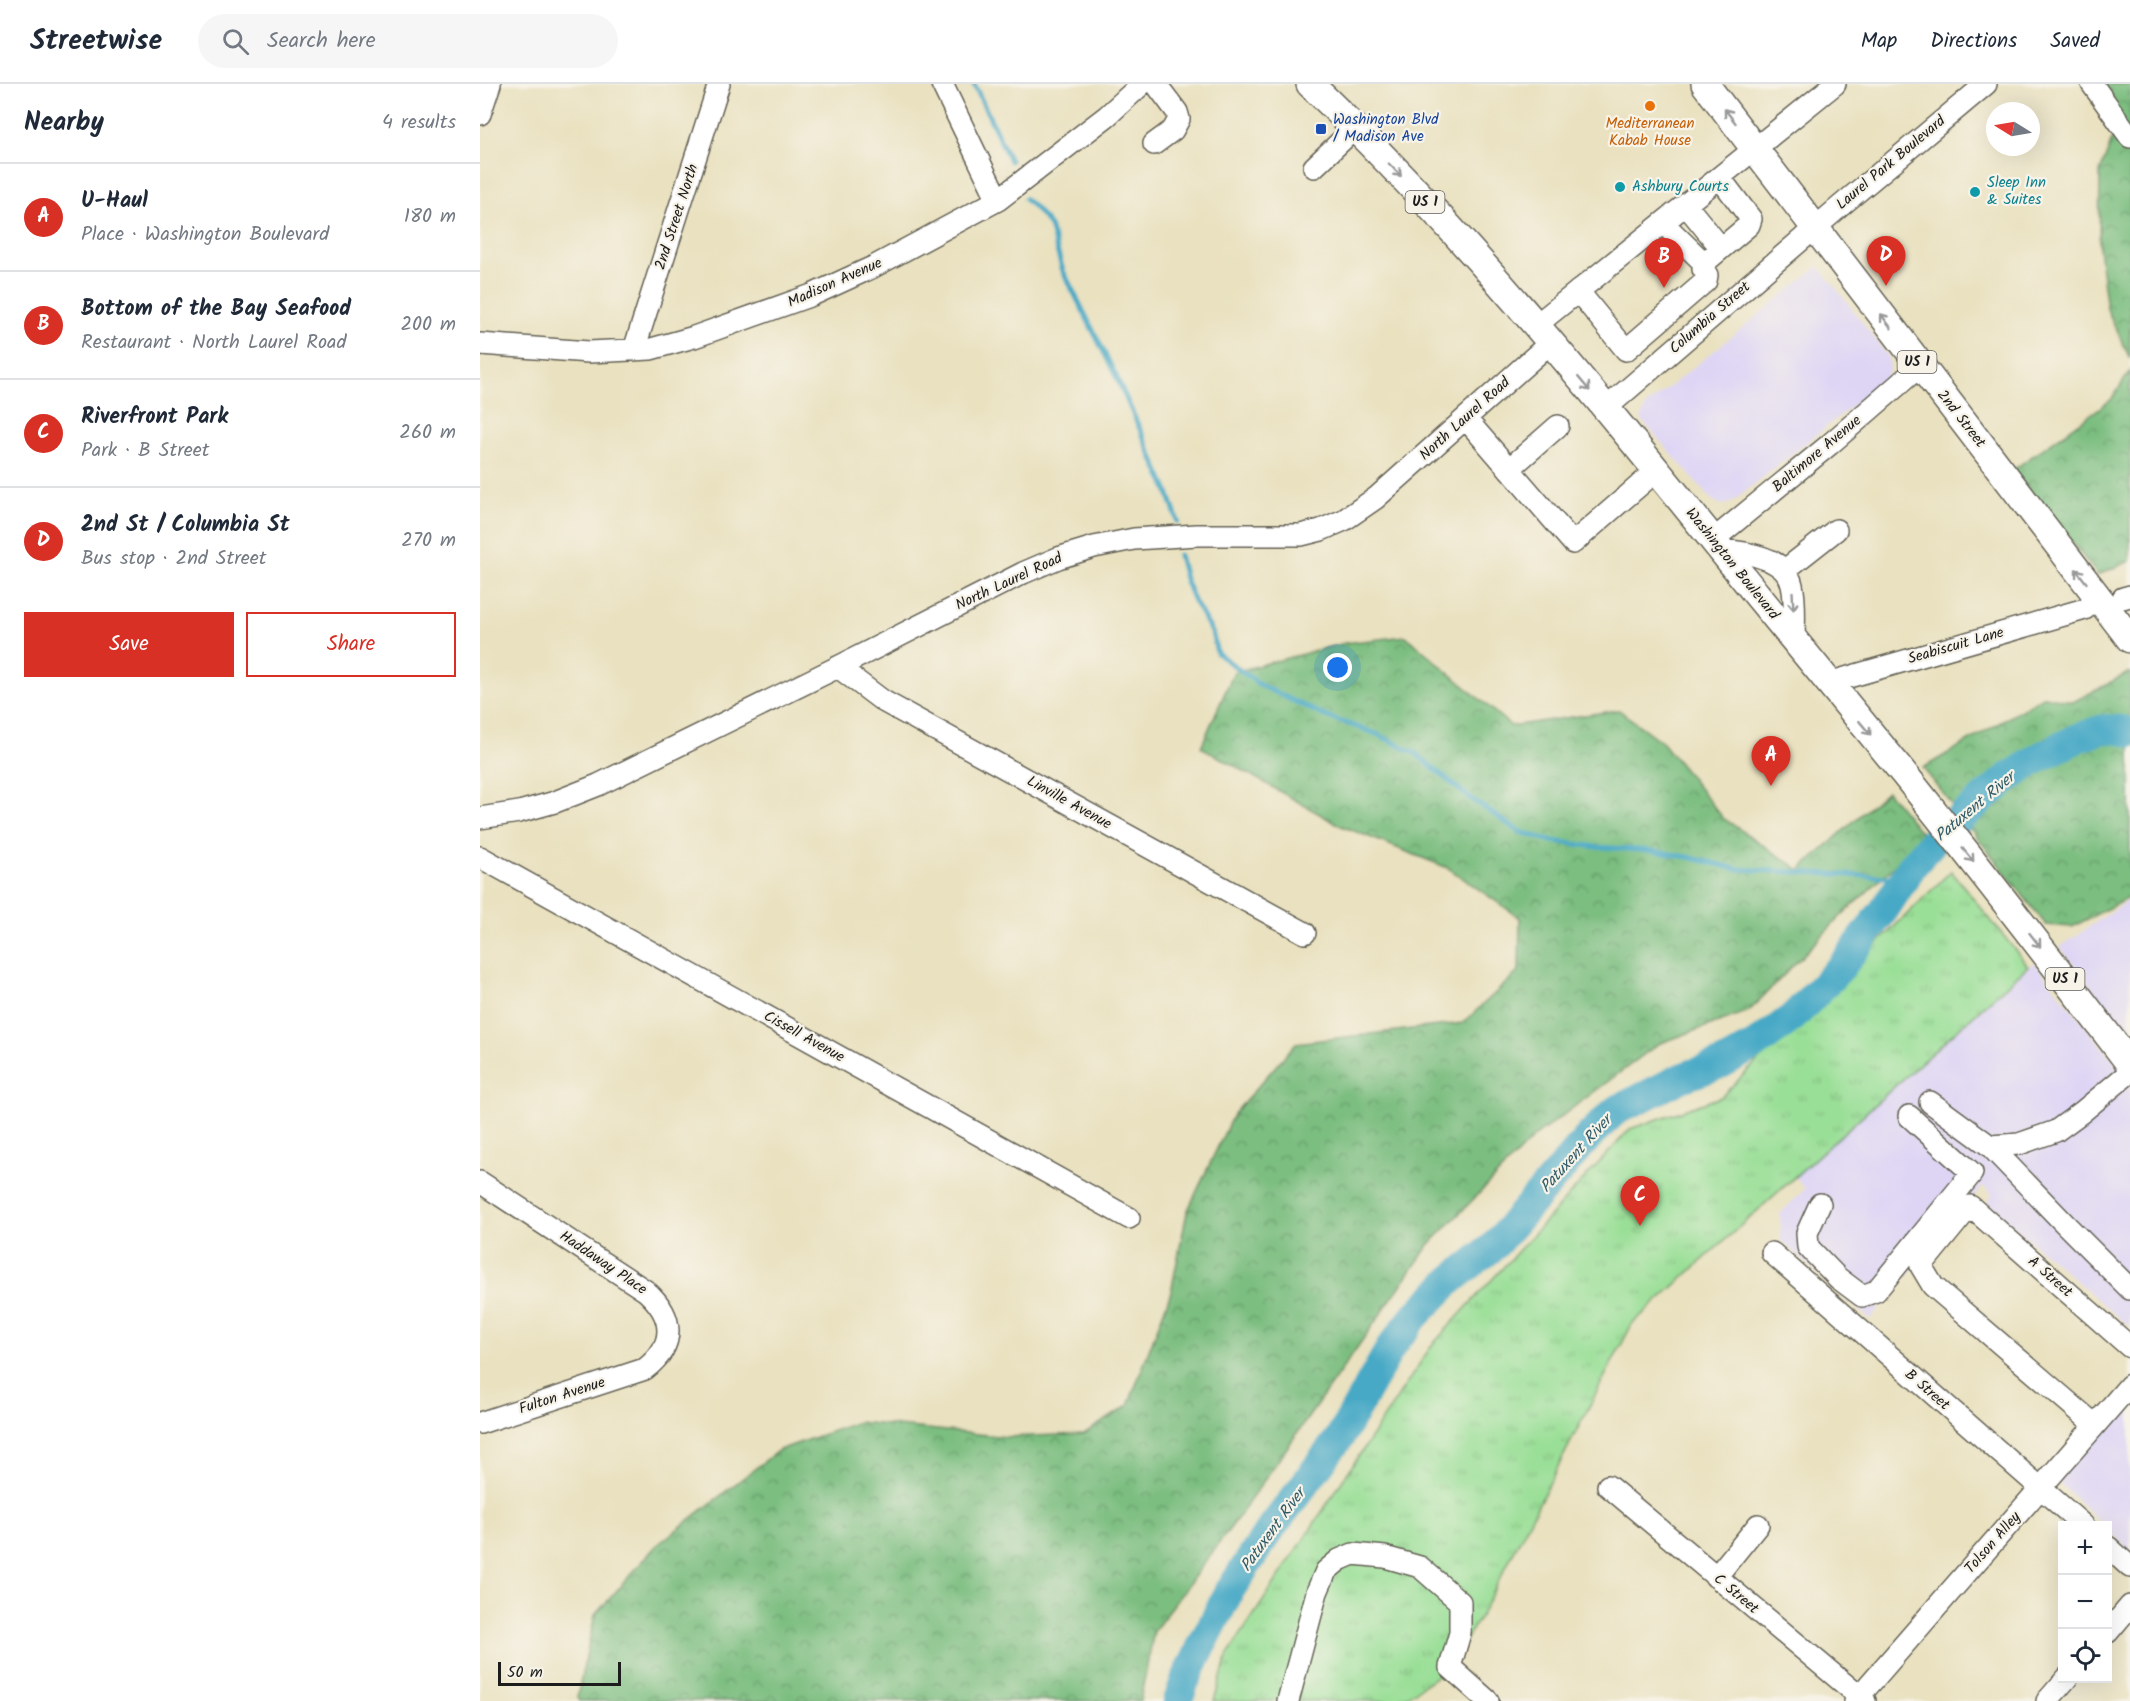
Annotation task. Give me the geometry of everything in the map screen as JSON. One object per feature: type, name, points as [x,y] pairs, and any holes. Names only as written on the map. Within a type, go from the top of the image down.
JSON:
[{"type":"main road","name":"Washington Boulevard","points":[[1310,84],[1460,239],[1605,409],[1905,776],[2130,1064]]},
{"type":"main road","name":"2nd Street","points":[[1705,84],[2130,639]]},
{"type":"street","points":[[480,114],[490,84]]},
{"type":"street","name":"2nd Street North","points":[[634,350],[719,84]]},
{"type":"street","points":[[942,84],[998,201]]},
{"type":"street","name":"Madison Avenue","points":[[480,344],[589,352],[668,346],[812,295],[873,267],[998,201],[1107,116],[1142,84]]},
{"type":"street","points":[[1154,144],[1173,130],[1179,119],[1177,112],[1156,84]]},
{"type":"street","name":"North Laurel Road","points":[[480,818],[519,812],[555,802],[598,784],[838,667],[1023,573],[1094,547],[1134,539],[1197,535],[1301,535],[1321,530],[1344,520],[1376,498],[1466,419],[1578,291],[1835,84]]},
{"type":"street","name":"Laurel Park Boulevard","points":[[1815,228],[1970,91],[1986,84]]},
{"type":"street","points":[[2092,84],[2130,136]]},
{"type":"street","points":[[1314,167],[1355,128]]},
{"type":"street","points":[[1578,291],[1626,350],[1706,281],[1704,263],[1749,225],[1751,219],[1720,178]]},
{"type":"street","points":[[1686,205],[1721,248]]},
{"type":"street","points":[[1663,223],[1704,263]]},
{"type":"street","name":"Columbia Street","points":[[1605,409],[1815,228]]},
{"type":"street","name":"Baltimore Avenue","points":[[1717,545],[1920,366]]},
{"type":"street","points":[[1466,419],[1573,543],[1656,471]]},
{"type":"street","points":[[1509,469],[1558,426]]},
{"type":"street","points":[[1785,570],[1836,530]]},
{"type":"street","points":[[1717,545],[1750,553],[1785,570],[1792,584],[1794,641]]},
{"type":"street","name":"Seabiscuit Lane","points":[[1828,683],[2085,609]]},
{"type":"street","name":"Linville Avenue","points":[[838,667],[883,701],[1305,933]]},
{"type":"street","name":"Cissell Avenue","points":[[480,857],[1129,1218]]},
{"type":"street","points":[[1820,1204],[1807,1233],[1808,1246],[1838,1278],[1862,1296],[1876,1291],[1992,1148],[2019,1144],[2056,1131],[2130,1072]]},
{"type":"street","points":[[1930,1102],[1992,1148],[2130,1289]]},
{"type":"street","points":[[1909,1116],[1972,1173]]},
{"type":"street","name":"Haddaway Place","points":[[480,1182],[646,1291],[659,1302],[668,1329],[666,1344],[658,1359],[645,1370]]},
{"type":"street","name":"A Street","points":[[2096,1425],[1933,1286],[1921,1266],[1970,1206],[2130,1347]]},
{"type":"street","name":"B Street","points":[[1772,1253],[2078,1521]]},
{"type":"street","points":[[1818,1295],[1838,1278]]},
{"type":"street","name":"Fulton Avenue","points":[[480,1423],[645,1370]]},
{"type":"street","name":"Tolson Alley","points":[[1860,1699],[2130,1385]]},
{"type":"street","name":"C Street","points":[[1608,1486],[1860,1699]]},
{"type":"street","points":[[1716,1577],[1758,1525]]},
{"type":"street","points":[[2112,1551],[2130,1567]]},
{"type":"street","points":[[1288,1701],[1317,1592],[1326,1571],[1340,1560],[1353,1554],[1385,1557],[1420,1568],[1460,1602],[1460,1633],[1450,1667],[1488,1701]]},
{"type":"street","points":[[2111,1629],[2130,1606]]},
{"type":"street","points":[[2047,1701],[2063,1683]]},
{"type":"shaded area","points":[[1819,266],[1888,356],[1890,367],[1886,379],[1731,503],[1721,505],[1711,499],[1641,419],[1646,406]]},
{"type":"shaded area","points":[[2130,899],[2130,1037],[2060,947]]},
{"type":"shaded area","points":[[2034,962],[2130,1081],[2130,1327],[1988,1203],[1992,1194],[1983,1186],[1870,1319],[1781,1241],[1780,1214],[1805,1189],[1795,1177]]},
{"type":"shaded area","points":[[2130,1397],[2130,1552],[2112,1533],[2112,1521],[2100,1521],[2057,1481]]},
{"type":"green space","points":[[2101,84],[2130,84],[2130,359],[2107,309],[2099,248],[2100,172],[2113,137],[2097,89]]},
{"type":"green space","points":[[2130,371],[2130,561],[2098,575],[2013,470],[2112,399]]},
{"type":"green space","points":[[1406,636],[1511,726],[1619,710],[1663,743],[1723,818],[1800,870],[1887,791],[1925,838],[1841,916],[1749,1011],[1658,1044],[1534,1137],[1429,1245],[1237,1519],[1154,1631],[1140,1701],[579,1701],[577,1697],[595,1615],[656,1546],[779,1450],[858,1422],[1007,1437],[1084,1434],[1128,1406],[1171,1292],[1187,1212],[1233,1115],[1296,1043],[1463,1023],[1519,971],[1520,918],[1448,868],[1339,825],[1201,747],[1234,672],[1345,643]]},
{"type":"green space","points":[[2130,672],[2130,897],[2072,927],[2046,925],[1923,768],[2045,696],[2073,702]]},
{"type":"green space","points":[[1951,871],[2028,966],[1632,1324],[1482,1613],[1450,1667],[1400,1701],[1214,1701],[1228,1654],[1432,1345],[1630,1129],[1721,1097]]},
{"type":"waterway","points":[[974,84],[1010,161]]},
{"type":"waterway","points":[[1025,199],[1050,226],[1063,271],[1116,376],[1168,492],[1178,522]]},
{"type":"waterway","points":[[1179,555],[1185,579],[1194,601],[1212,632],[1217,653],[1260,685],[1325,716],[1377,734],[1415,753],[1471,799],[1520,832],[1552,841],[1653,851],[1737,869],[1905,878]]},
{"type":"waterway","name":"Patuxent River","points":[[1178,1701],[1184,1683],[1230,1590],[1267,1534],[1340,1437],[1391,1347],[1415,1316],[1451,1280],[1494,1246],[1591,1134],[1615,1111],[1681,1078],[1723,1063],[1757,1044],[1793,1017],[1842,966],[1884,910],[1913,865],[1936,838],[2008,778],[2040,757],[2078,738],[2103,729],[2130,732]]},
{"type":"place","name":"Mediterranean Kabab House","points":[[1650,106]]},
{"type":"place","name":"Washington Blvd / Madison Ave","points":[[1321,129]]},
{"type":"place","name":"Ashbury Courts","points":[[1620,187]]},
{"type":"place","name":"Sleep Inn & Suites","points":[[1975,192]]},
{"type":"place","name":"2nd St / Columbia St","points":[[1886,286]]},
{"type":"place","name":"Bottom of the Bay Seafood","points":[[1664,288]]},
{"type":"place","name":"U-Haul","points":[[1771,786]]},
{"type":"place","name":"Riverfront Park","points":[[1640,1226]]}]
